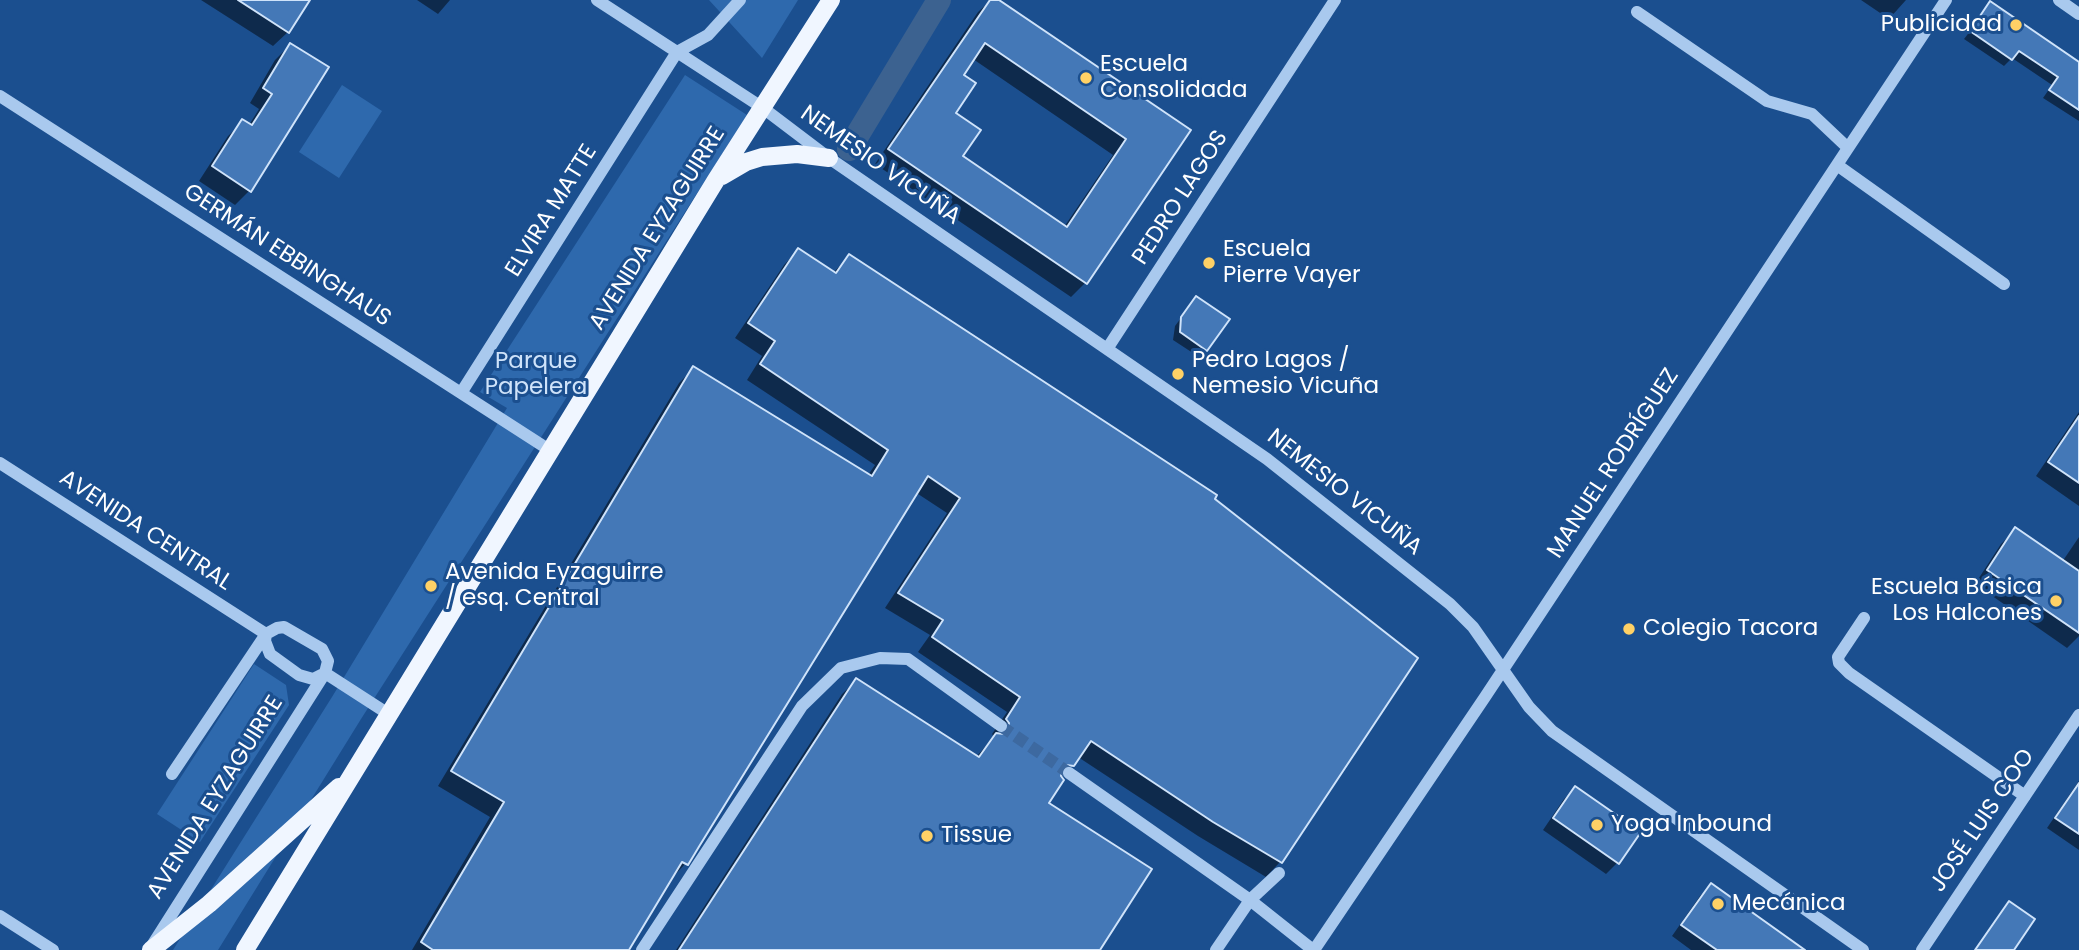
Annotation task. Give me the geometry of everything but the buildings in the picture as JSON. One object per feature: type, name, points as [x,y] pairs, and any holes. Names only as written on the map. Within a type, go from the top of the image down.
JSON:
[{"type":"main road","name":"AVENIDA EYZAGUIRRE","points":[[245,950],[716,180],[831,0]]},
{"type":"main road","points":[[716,180],[730,170],[762,157],[797,154],[829,159]]},
{"type":"main road","name":"AVENIDA EYZAGUIRRE","points":[[150,950],[209,904],[354,773]]},
{"type":"street","name":"NEMESIO VICUÑA","points":[[597,0],[763,108],[829,159],[1266,458],[1450,604],[1478,634],[1529,707],[1565,741],[1863,950]]},
{"type":"street","points":[[677,52],[708,35],[740,0]]},
{"type":"street","name":"PEDRO LAGOS","points":[[1107,349],[1335,0]]},
{"type":"street","name":"MANUEL RODRÍGUEZ","points":[[1313,950],[1502,671],[1946,0]]},
{"type":"street","points":[[2059,0],[2079,14]]},
{"type":"street","points":[[1637,12],[1768,101],[1812,114],[1848,148]]},
{"type":"street","name":"ELVIRA MATTE","points":[[461,393],[677,52]]},
{"type":"street","name":"GERMÁN EBBINGHAUS","points":[[0,96],[551,451]]},
{"type":"street","points":[[1837,165],[2004,284]]},
{"type":"street","name":"AVENIDA CENTRAL","points":[[0,463],[266,634],[265,642],[270,653],[299,676],[313,679],[325,673]]},
{"type":"street","points":[[1864,618],[1838,657],[1839,663],[1849,673],[2025,796]]},
{"type":"street","points":[[172,774],[266,634],[276,628],[284,627],[317,645],[326,654],[328,661],[325,673],[390,715]]},
{"type":"street","points":[[642,950],[802,706],[841,668],[880,658],[908,659],[1001,726]]},
{"type":"street","name":"AVENIDA EYZAGUIRRE","points":[[150,950],[325,673]]},
{"type":"street","name":"JOSÉ LUIS COO","points":[[1922,950],[2079,715]]},
{"type":"street","points":[[1069,773],[1250,900],[1313,950]]},
{"type":"street","points":[[1216,950],[1250,900],[1279,873]]},
{"type":"street","points":[[0,916],[53,950]]},
{"type":"green space","points":[[709,0],[798,0],[762,58]]},
{"type":"green space","name":"Parque Papelera","points":[[685,75],[747,115],[361,719],[218,950],[173,950],[332,697],[507,408],[480,392]]},
{"type":"green space","points":[[342,85],[382,111],[339,178],[299,152]]},
{"type":"green space","points":[[254,664],[286,685],[289,705],[200,842],[157,814]]},
{"type":"waterway","points":[[849,149],[939,0]]},
{"type":"tunnel","points":[[1001,726],[1069,773]]},
{"type":"place","name":"Publicidad","points":[[2016,25]]},
{"type":"place","name":"Escuela Consolidada","points":[[1086,78]]},
{"type":"place","name":"Escuela Pierre Vayer","points":[[1209,263]]},
{"type":"place","name":"Pedro Lagos / Nemesio Vicuña","points":[[1178,374]]},
{"type":"place","name":"Avenida Eyzaguirre / esq. Central","points":[[431,586]]},
{"type":"place","name":"Escuela Básica Los Halcones","points":[[2056,601]]},
{"type":"place","name":"Colegio Tacora","points":[[1629,629]]},
{"type":"place","name":"Yoga Inbound","points":[[1597,825]]},
{"type":"place","name":"Tissue","points":[[927,836]]},
{"type":"place","name":"Mecánica","points":[[1718,904]]}]
